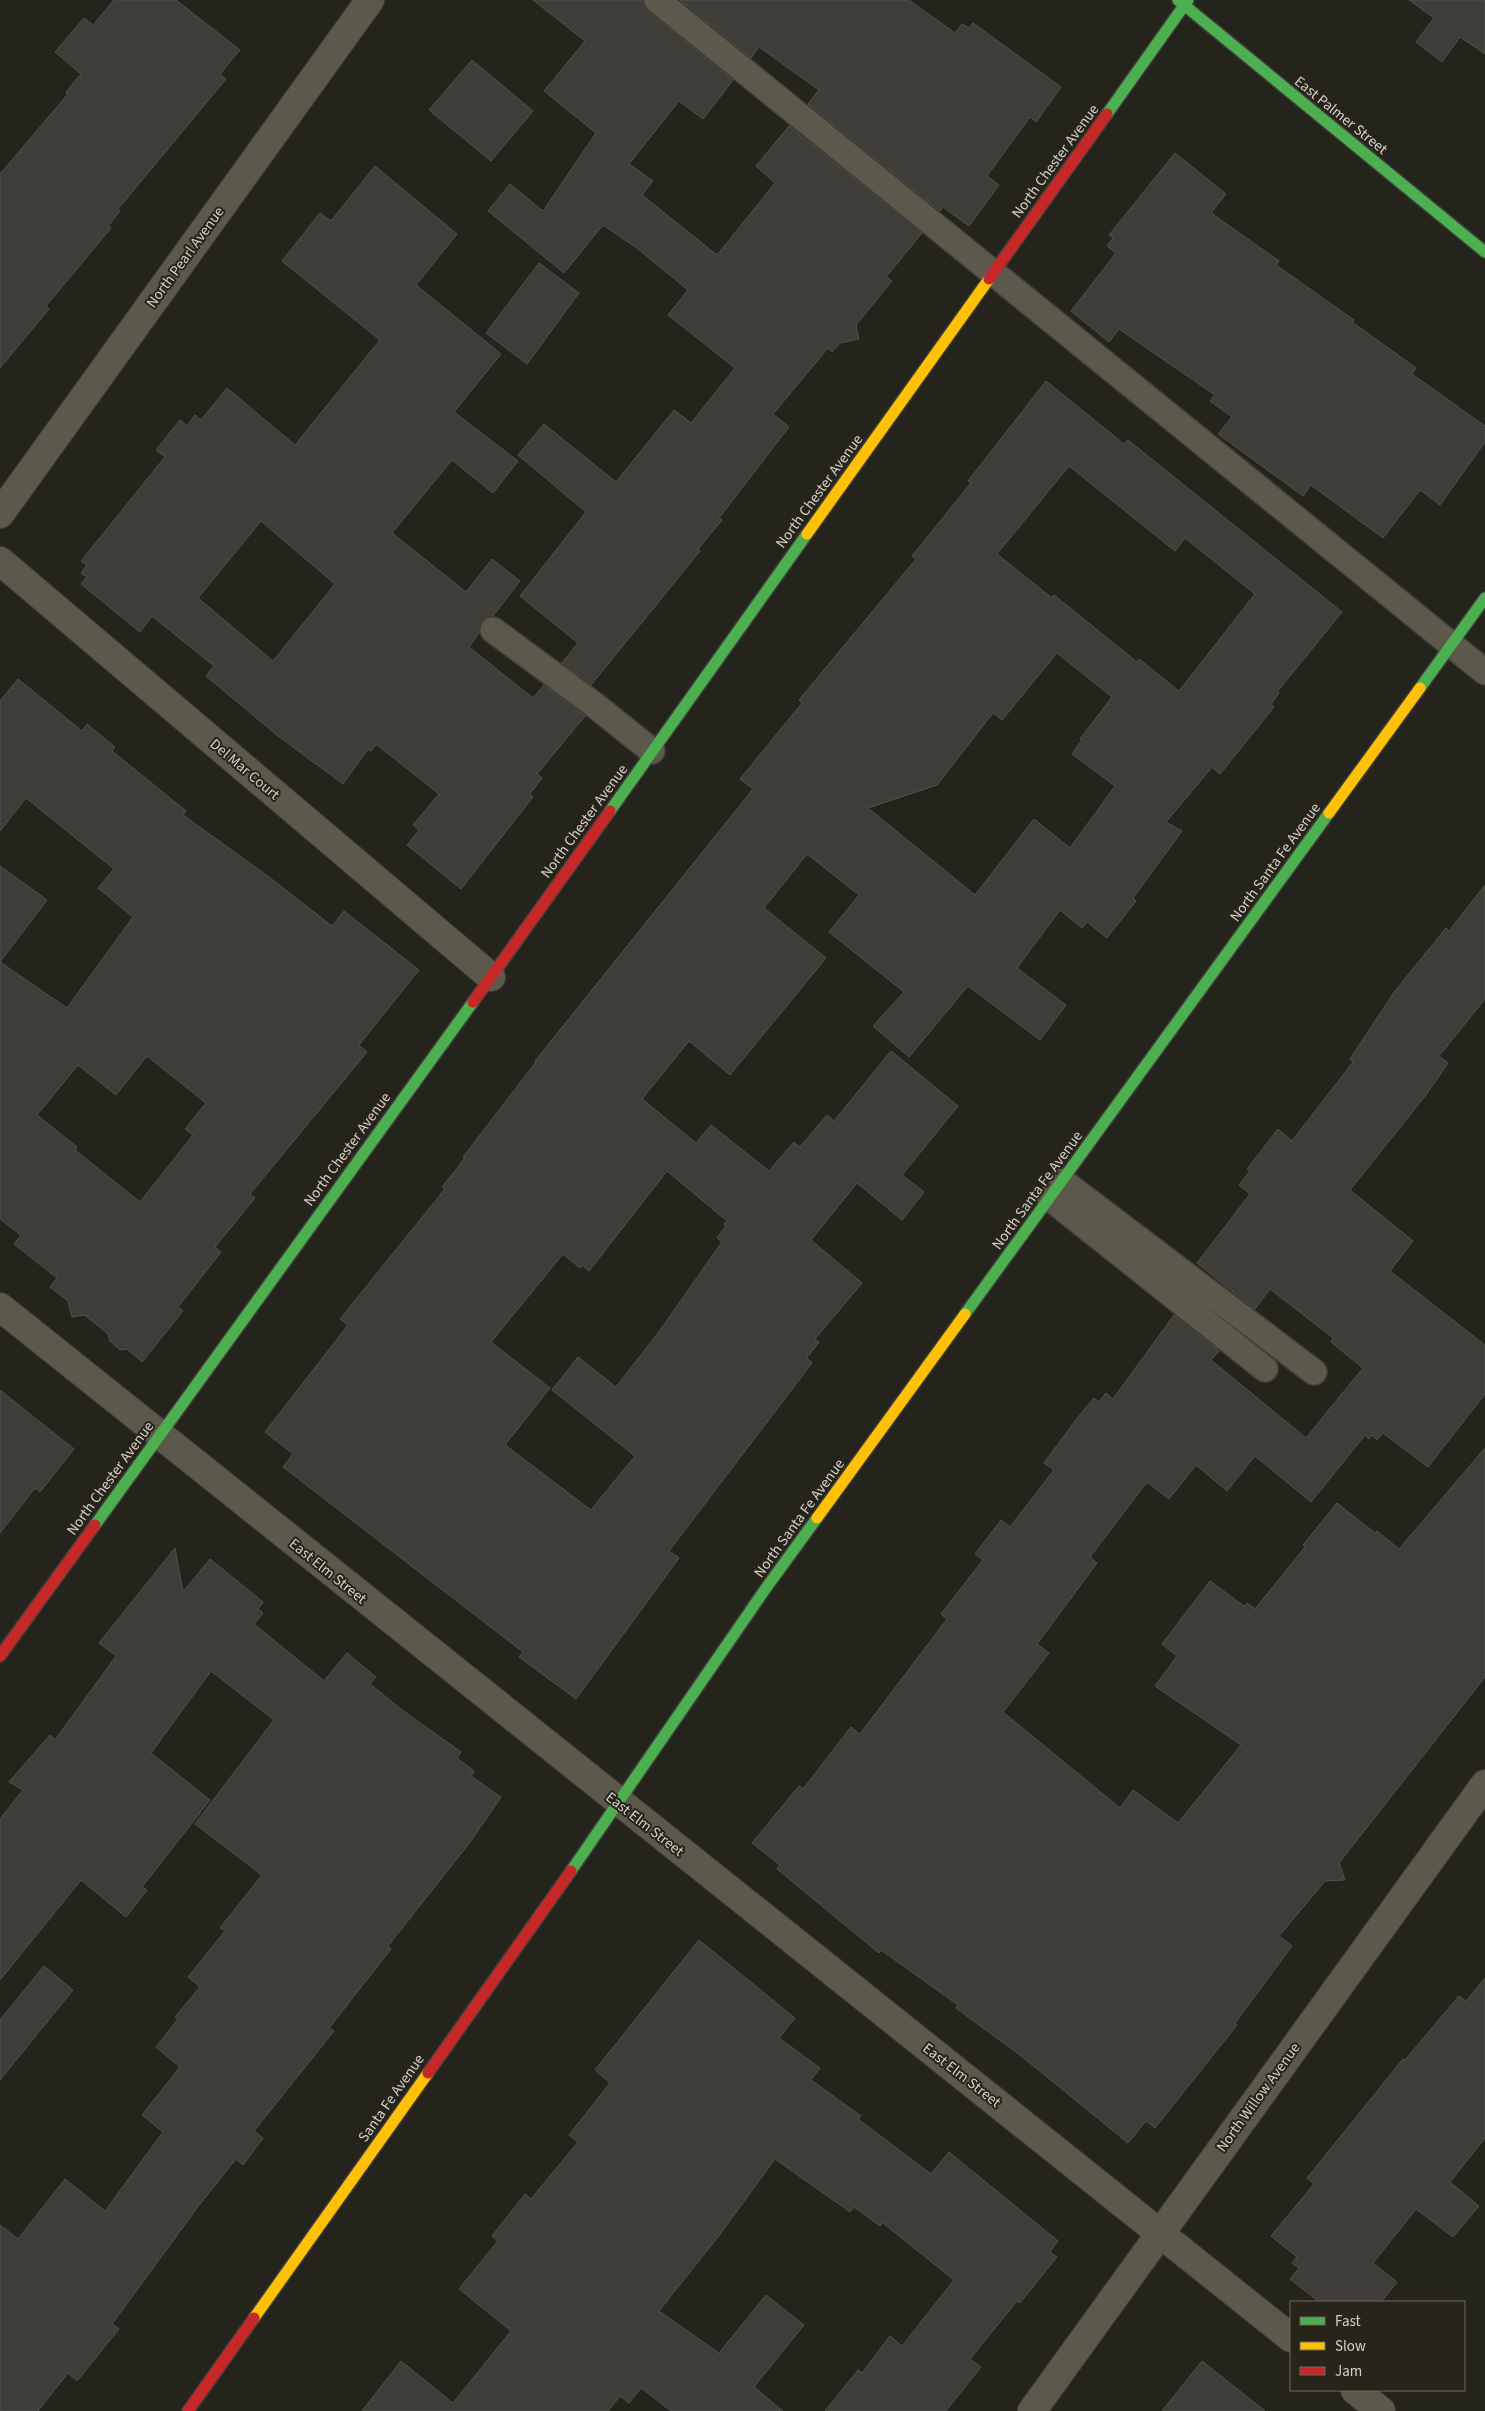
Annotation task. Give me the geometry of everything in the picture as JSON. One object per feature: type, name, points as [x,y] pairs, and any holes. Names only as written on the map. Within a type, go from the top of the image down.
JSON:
[{"type":"main road","name":"North Chester Avenue","points":[[0,1656],[491,977],[1184,2]]},
{"type":"main road","name":"East Palmer Street","points":[[1184,2],[1485,252]]},
{"type":"main road","name":"North Santa Fe Avenue","points":[[619,1803],[766,1588],[1485,598]]},
{"type":"main road","name":"Santa Fe Avenue","points":[[188,2411],[619,1803]]},
{"type":"street","name":"North Pearl Avenue","points":[[0,514],[370,0]]},
{"type":"street","name":"Del Mar Court","points":[[0,561],[491,977]]},
{"type":"street","name":"East Elm Street","points":[[0,1307],[159,1436],[1290,2337]]},
{"type":"street","name":"North Willow Avenue","points":[[1032,2411],[1485,1784]]},
{"type":"street","points":[[1356,2391],[1381,2411]]},
{"type":"lane","points":[[657,0],[992,274],[1485,672]]},
{"type":"lane","points":[[493,630],[652,750]]},
{"type":"lane","points":[[1056,1189],[1264,1369]]},
{"type":"lane","points":[[1056,1189],[1314,1372]]},
{"type":"building","points":[[114,0],[176,0],[240,50],[220,74],[226,79],[118,209],[120,211],[108,226],[111,228],[46,306],[49,309],[0,368],[0,174],[68,94],[66,92],[81,74],[55,52],[84,18],[93,25]]},
{"type":"building","points":[[533,0],[643,0],[648,11],[733,80],[703,119],[679,101],[629,164],[653,181],[642,195],[717,255],[775,183],[756,166],[789,126],[922,233],[886,277],[892,281],[856,325],[859,339],[840,343],[832,352],[828,348],[773,414],[789,427],[719,518],[722,520],[698,549],[700,551],[591,685],[562,663],[578,643],[520,596],[586,512],[518,455],[544,424],[616,482],[674,410],[691,423],[735,368],[668,315],[688,290],[638,249],[603,225],[564,273],[488,211],[510,184],[543,211],[596,133],[544,91],[585,41]]},
{"type":"building","points":[[680,0],[909,0],[955,33],[962,24],[969,28],[973,23],[1061,87],[1036,122],[1030,117],[987,176],[999,185],[969,226],[943,207],[940,211],[808,104],[819,90],[759,47],[751,58]]},
{"type":"building","points":[[1409,0],[1485,0],[1485,54],[1460,37],[1442,62],[1416,42],[1434,18]]},
{"type":"building","points":[[472,60],[533,111],[491,161],[429,110]]},
{"type":"building","points":[[1175,153],[1226,194],[1211,213],[1279,261],[1276,265],[1354,320],[1352,322],[1416,368],[1412,374],[1485,426],[1485,442],[1440,505],[1420,490],[1383,538],[1311,485],[1303,496],[1218,434],[1232,417],[1210,401],[1215,395],[1119,329],[1109,342],[1071,311],[1116,253],[1107,246],[1113,238],[1109,235]]},
{"type":"building","points":[[375,166],[457,234],[416,285],[501,354],[454,412],[518,461],[493,493],[452,460],[392,533],[466,592],[492,559],[520,581],[493,616],[482,621],[479,633],[469,647],[533,698],[544,685],[585,716],[537,774],[542,778],[530,794],[533,797],[461,889],[407,845],[419,830],[413,825],[439,794],[376,744],[371,751],[368,749],[343,784],[278,736],[206,676],[214,666],[152,616],[140,632],[81,584],[87,577],[81,573],[87,565],[81,561],[165,457],[156,450],[180,420],[187,426],[195,415],[201,420],[227,388],[295,445],[380,340],[282,261],[320,213],[331,221]],"holes":[[[261,521],[335,584],[273,661],[198,598]]]},
{"type":"building","points":[[539,263],[579,293],[527,364],[486,333]]},
{"type":"building","points":[[1046,381],[1124,444],[1128,440],[1342,612],[1277,692],[1279,693],[1271,704],[1274,707],[1220,774],[1212,767],[1166,822],[1182,831],[1133,898],[1136,901],[1107,938],[1087,922],[1082,928],[1060,910],[1017,968],[1066,1005],[1040,1040],[968,986],[909,1057],[873,1026],[904,992],[829,932],[859,895],[807,854],[764,908],[826,958],[730,1075],[689,1041],[642,1099],[696,1143],[711,1125],[769,1171],[794,1142],[800,1147],[827,1115],[834,1121],[891,1051],[958,1106],[902,1175],[924,1192],[902,1220],[857,1183],[811,1240],[862,1283],[815,1339],[819,1342],[807,1358],[812,1363],[669,1551],[679,1558],[576,1699],[519,1657],[523,1652],[283,1467],[293,1454],[265,1432],[348,1325],[340,1319],[445,1189],[442,1187],[465,1158],[463,1157],[535,1061],[753,789],[740,779],[802,703],[799,700],[916,559],[912,556],[971,483],[968,481]],"holes":[[[1069,466],[1175,551],[1185,538],[1255,594],[1179,691],[1139,659],[1137,662],[1054,595],[1052,598],[997,554]],[[1057,653],[1112,697],[1080,739],[1082,740],[1072,754],[1115,786],[1070,848],[1034,819],[975,895],[868,808],[937,785],[993,713],[1002,720]],[[667,1171],[727,1221],[724,1224],[726,1226],[717,1238],[722,1242],[658,1333],[616,1387],[578,1357],[552,1390],[635,1456],[591,1510],[505,1445],[550,1388],[491,1342],[563,1254],[580,1268],[582,1265],[589,1271]]]},
{"type":"building","points":[[18,679],[82,731],[87,724],[115,747],[112,751],[186,811],[183,815],[269,877],[332,926],[344,911],[419,970],[359,1045],[367,1052],[250,1194],[255,1198],[215,1247],[221,1252],[178,1307],[183,1311],[142,1362],[127,1349],[120,1350],[110,1341],[108,1334],[85,1315],[72,1317],[68,1301],[50,1287],[57,1278],[14,1244],[21,1235],[0,1219],[0,962],[67,1008],[133,917],[98,888],[114,869],[26,798],[0,831],[0,701]],"holes":[[[147,1056],[206,1103],[185,1129],[193,1135],[140,1202],[75,1150],[77,1147],[37,1115],[78,1065],[116,1095]]]},
{"type":"building","points":[[0,866],[47,900],[0,962]]},
{"type":"building","points":[[1485,885],[1485,999],[1439,1056],[1448,1063],[1426,1095],[1350,1190],[1413,1241],[1390,1271],[1485,1345],[1485,1394],[1428,1467],[1383,1433],[1377,1440],[1372,1435],[1369,1439],[1365,1435],[1311,1502],[1255,1456],[1227,1491],[1196,1465],[1169,1499],[1147,1482],[1090,1557],[1097,1563],[1037,1644],[1049,1653],[1003,1712],[1120,1808],[1133,1790],[1178,1823],[1241,1745],[1155,1686],[1177,1656],[1162,1644],[1210,1581],[1244,1606],[1247,1603],[1255,1609],[1305,1547],[1303,1545],[1337,1503],[1399,1549],[1485,1448],[1485,1677],[1339,1863],[1345,1880],[1325,1881],[1279,1936],[1292,1946],[1235,2023],[1237,2025],[1155,2128],[1146,2121],[1128,2143],[1020,2055],[956,2008],[958,2005],[881,1950],[879,1953],[777,1869],[780,1865],[752,1843],[799,1786],[803,1789],[851,1727],[860,1734],[947,1619],[941,1614],[983,1560],[975,1554],[1001,1520],[1010,1527],[1054,1470],[1044,1463],[1075,1421],[1094,1398],[1099,1402],[1106,1393],[1113,1399],[1174,1315],[1219,1351],[1211,1360],[1306,1438],[1363,1368],[1331,1342],[1333,1338],[1270,1289],[1255,1309],[1197,1263],[1250,1194],[1239,1185],[1250,1171],[1247,1169],[1278,1129],[1292,1141],[1353,1062],[1350,1059],[1395,991],[1446,928],[1449,931]]},
{"type":"building","points":[[0,1390],[74,1449],[40,1492],[35,1488],[0,1533]]},
{"type":"building","points":[[175,1548],[183,1592],[210,1559],[263,1602],[258,1609],[263,1613],[254,1624],[324,1681],[347,1653],[376,1677],[370,1684],[402,1710],[461,1752],[457,1758],[474,1771],[471,1776],[501,1797],[471,1841],[388,1946],[391,1949],[329,2028],[334,2031],[254,2131],[263,2138],[243,2165],[236,2159],[200,2204],[112,2324],[119,2329],[77,2381],[68,2373],[38,2411],[0,2411],[0,2225],[18,2239],[65,2179],[105,2211],[163,2132],[142,2115],[180,2067],[156,2047],[178,2019],[175,2017],[200,1987],[188,1977],[225,1931],[220,1928],[262,1875],[195,1824],[274,1720],[211,1671],[151,1753],[210,1800],[142,1887],[147,1890],[126,1917],[81,1880],[0,1980],[0,1819],[23,1790],[9,1782],[50,1735],[55,1740],[116,1656],[99,1643]]},
{"type":"building","points":[[699,1940],[795,2018],[779,2038],[820,2068],[811,2080],[861,2116],[858,2119],[931,2174],[949,2152],[1058,2241],[1050,2252],[1057,2257],[1020,2303],[1017,2301],[970,2359],[981,2367],[946,2411],[825,2411],[858,2370],[862,2373],[890,2336],[902,2346],[954,2280],[883,2223],[880,2226],[854,2207],[850,2212],[775,2159],[718,2237],[659,2311],[719,2353],[766,2295],[804,2325],[754,2387],[783,2411],[671,2411],[641,2388],[629,2403],[620,2396],[608,2411],[362,2411],[401,2361],[453,2403],[511,2331],[459,2289],[498,2241],[492,2236],[525,2194],[531,2199],[578,2142],[569,2135],[610,2083],[595,2070]]},
{"type":"building","points":[[44,1966],[73,1990],[0,2080],[0,2020]]},
{"type":"building","points":[[1485,1978],[1485,2138],[1450,2182],[1479,2206],[1453,2237],[1416,2209],[1373,2263],[1397,2282],[1382,2301],[1318,2301],[1290,2279],[1299,2268],[1292,2263],[1297,2257],[1271,2236],[1314,2184],[1307,2178],[1403,2059],[1405,2060],[1459,1996],[1466,2001]]},
{"type":"building","points":[[1202,2361],[1265,2411],[1162,2411]]},
{"type":"traffic: fast","points":[[1178,0],[1485,252]]},
{"type":"traffic: fast","points":[[1107,114],[1188,0]]},
{"type":"traffic: fast","points":[[610,811],[807,534]]},
{"type":"traffic: fast","points":[[1420,688],[1485,598]]},
{"type":"traffic: fast","points":[[965,1314],[1329,813]]},
{"type":"traffic: fast","points":[[95,1525],[473,1002]]},
{"type":"traffic: fast","points":[[571,1871],[766,1588],[817,1518]]},
{"type":"traffic: slow","points":[[807,534],[989,279]]},
{"type":"traffic: slow","points":[[1329,813],[1420,688]]},
{"type":"traffic: slow","points":[[817,1518],[965,1314]]},
{"type":"traffic: slow","points":[[254,2318],[428,2073]]},
{"type":"traffic: jam","points":[[989,279],[1107,114]]},
{"type":"traffic: jam","points":[[473,1002],[610,811]]},
{"type":"traffic: jam","points":[[0,1656],[95,1525]]},
{"type":"traffic: jam","points":[[428,2073],[571,1871]]},
{"type":"traffic: jam","points":[[188,2411],[254,2318]]}]
